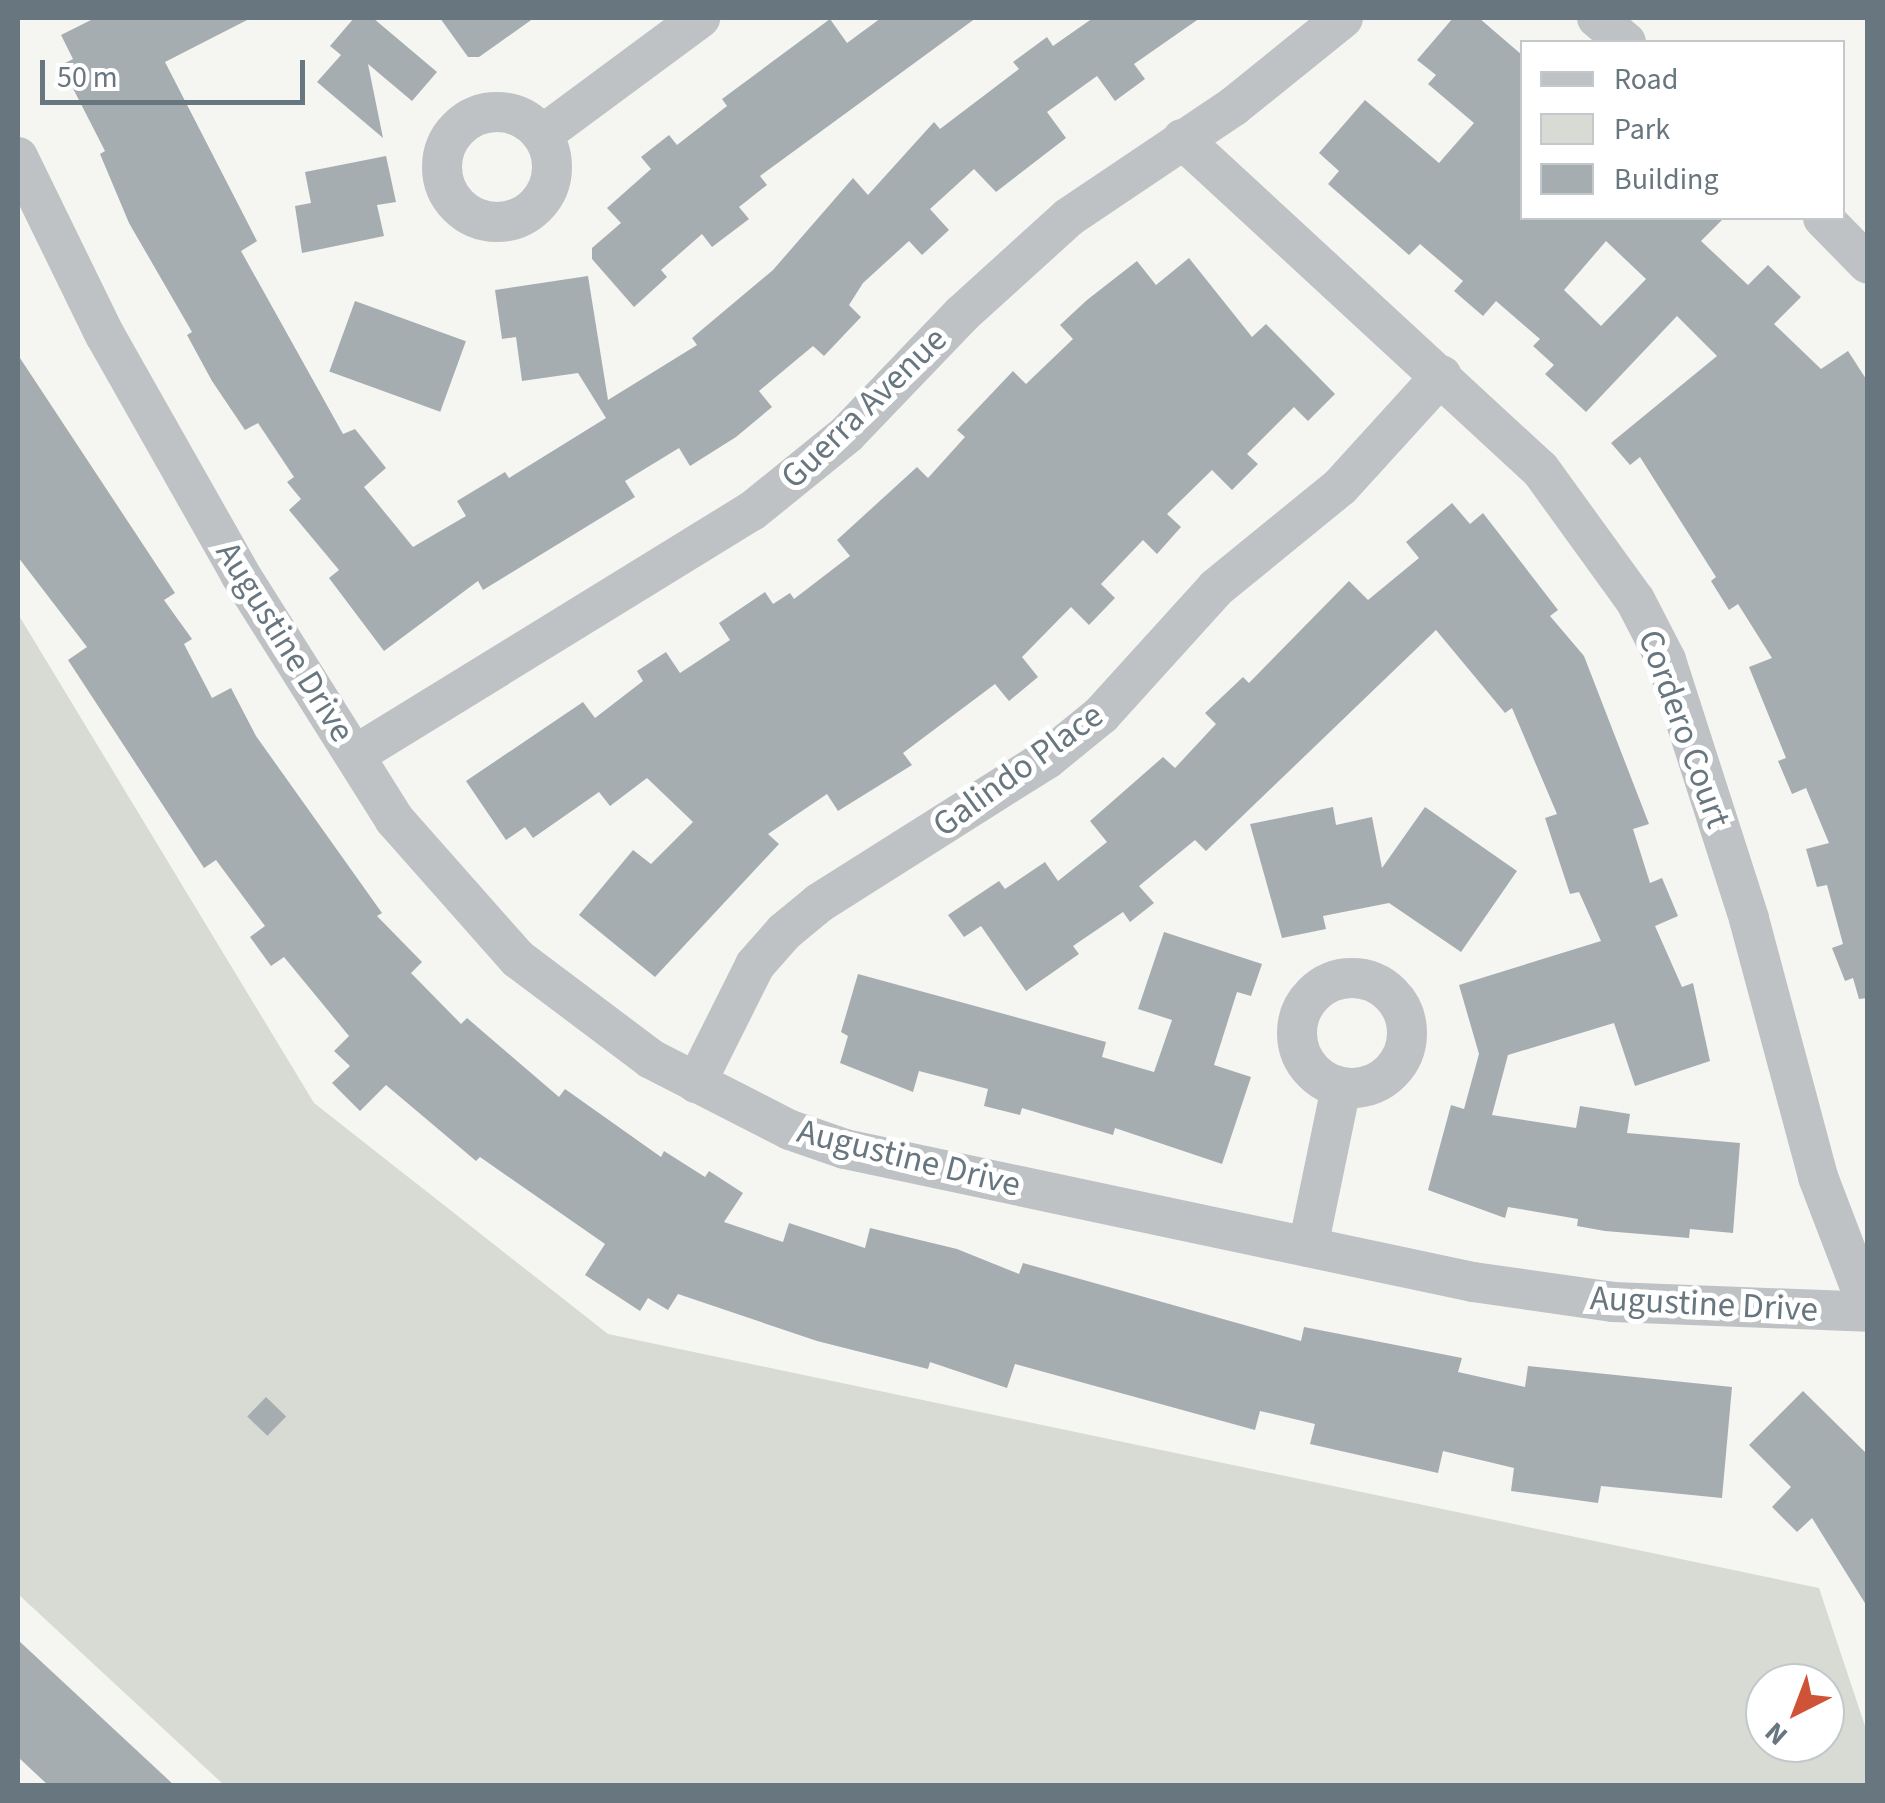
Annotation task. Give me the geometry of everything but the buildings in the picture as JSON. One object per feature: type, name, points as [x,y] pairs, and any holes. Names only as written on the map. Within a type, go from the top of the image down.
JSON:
[{"type":"street","points":[[542,135],[700,18]]},
{"type":"street","name":"Guerra Avenue","points":[[355,755],[752,510],[847,434],[1012,266],[1182,138],[1234,106],[1343,18]]},
{"type":"street","points":[[1597,18],[1624,40]]},
{"type":"street","name":"Cordero Court","points":[[1182,138],[1540,469],[1592,533],[1666,660],[1749,919],[1818,1177],[1868,1310]]},
{"type":"street","name":"Augustine Drive","points":[[18,157],[134,386],[240,574],[394,819],[518,959],[587,1016],[696,1083],[790,1130],[845,1148],[1473,1282],[1613,1302],[1868,1310]]},
{"type":"street","points":[[1825,220],[1868,264]]},
{"type":"street","name":"Galindo Place","points":[[696,1083],[755,965],[784,932],[819,903],[1047,759],[1101,716],[1216,588],[1340,486],[1442,375]]},
{"type":"street","points":[[1308,1247],[1341,1087]]},
{"type":"green space","points":[[18,614],[314,1103],[608,1334],[1819,1588],[1844,1663],[1745,1663],[1745,1763],[1845,1763],[1845,1666],[1867,1732],[1867,1785],[224,1785],[18,1594]]}]
